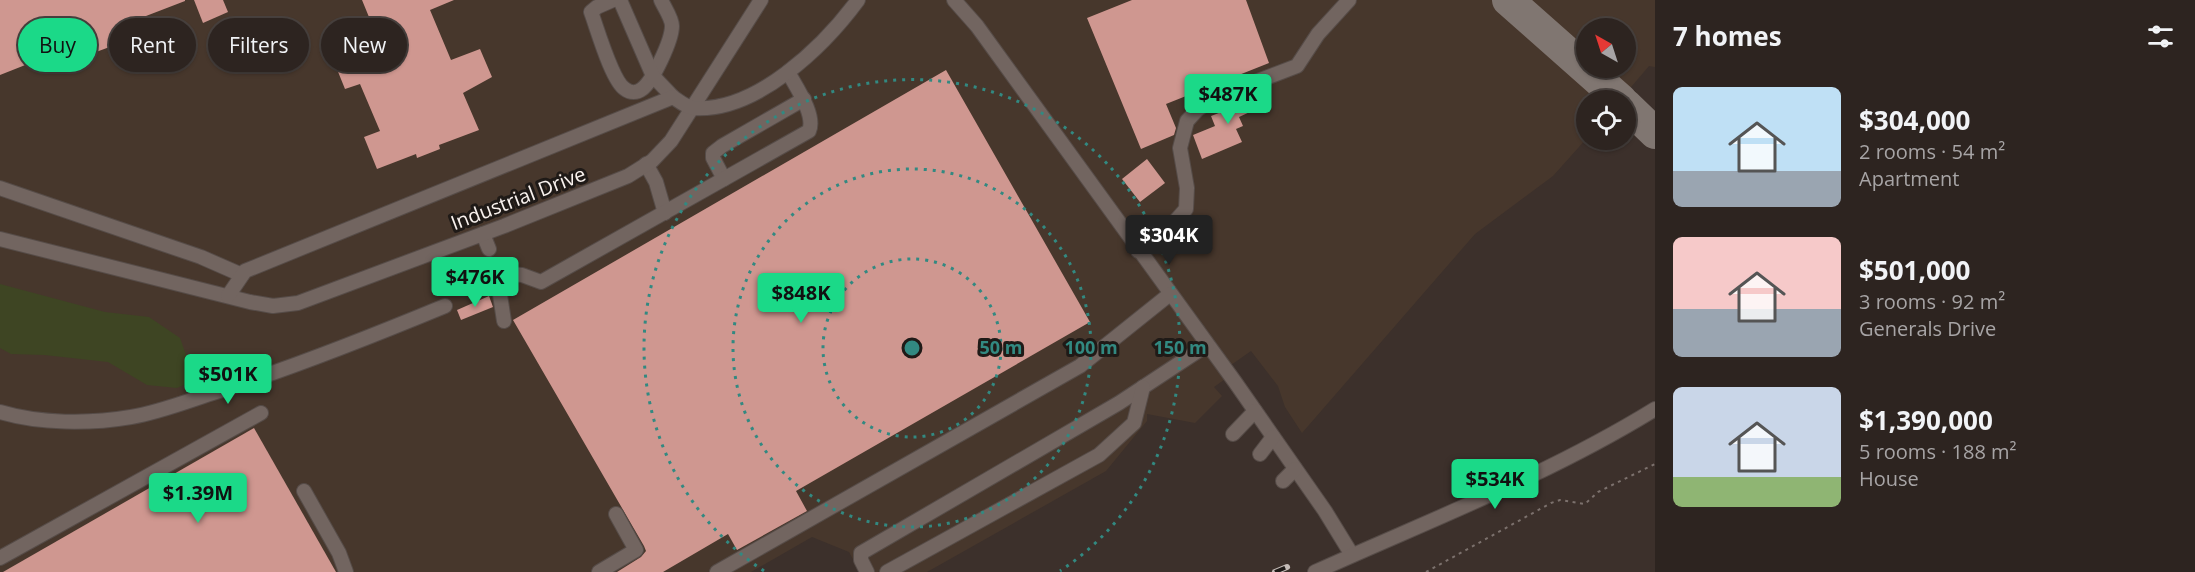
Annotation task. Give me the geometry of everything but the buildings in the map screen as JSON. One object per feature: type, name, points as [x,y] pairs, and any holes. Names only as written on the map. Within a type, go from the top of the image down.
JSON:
[{"type":"street","points":[[613,0],[597,6],[591,12],[614,75],[623,88],[633,93],[642,90],[653,76],[672,25],[661,0]]},
{"type":"street","points":[[620,0],[653,76],[673,97],[691,108],[711,107],[735,101],[769,85],[811,54],[830,35],[858,0]]},
{"type":"street","name":"Industrial Drive","points":[[0,239],[273,306],[298,303],[483,234],[628,176],[646,164],[670,141],[761,0]]},
{"type":"street","points":[[954,0],[977,26],[1255,411],[1352,555]]},
{"type":"street","points":[[1138,251],[1171,226],[1186,209],[1187,188],[1180,148],[1187,121],[1197,110],[1216,97],[1298,66],[1318,34],[1348,0]]},
{"type":"street","points":[[504,321],[500,278],[522,275],[541,282],[809,131],[811,120],[804,99],[788,72]]},
{"type":"street","points":[[228,296],[245,271],[673,97]]},
{"type":"street","points":[[724,179],[713,158],[713,153],[804,99]]},
{"type":"street","points":[[646,164],[656,183],[665,213]]},
{"type":"street","points":[[0,188],[201,257],[242,275]]},
{"type":"street","points":[[483,234],[489,249]]},
{"type":"street","points":[[717,572],[1080,366],[1170,294]]},
{"type":"street","points":[[0,412],[13,416],[54,420],[94,421],[133,417],[262,377],[444,306]]},
{"type":"street","points":[[867,572],[861,560],[861,553],[1007,469],[1143,387],[1207,345]]},
{"type":"street","points":[[887,572],[1099,454],[1134,423],[1143,387]]},
{"type":"street","points":[[1315,572],[1544,471],[1616,433],[1655,409]]},
{"type":"street","points":[[1233,434],[1255,411]]},
{"type":"street","points":[[0,558],[261,413]]},
{"type":"street","points":[[1260,454],[1273,437]]},
{"type":"street","points":[[1283,482],[1295,469]]},
{"type":"street","points":[[304,491],[339,553],[346,572]]},
{"type":"street","points":[[599,572],[636,550],[616,514]]},
{"type":"path","points":[[1426,572],[1551,503],[1560,500],[1585,504],[1598,492],[1655,464]]},
{"type":"shaded area","points":[[0,0],[1655,0],[1655,67],[1649,66],[1629,90],[1576,90],[1576,150],[1553,176],[1475,234],[1302,433],[1285,407],[1278,386],[1251,351],[1224,370],[1228,377],[1214,387],[1222,396],[1195,423],[1147,414],[1147,421],[1106,471],[927,572],[860,572],[849,552],[812,537],[751,572],[0,572]]},
{"type":"green space","points":[[0,284],[105,312],[149,317],[180,338],[195,380],[177,388],[147,385],[108,362],[11,354],[0,348]]},
{"type":"taxiway","points":[[1508,0],[1610,90]]},
{"type":"taxiway","points":[[1636,115],[1655,133]]},
{"type":"railway","points":[[1275,572],[1287,567]]}]
